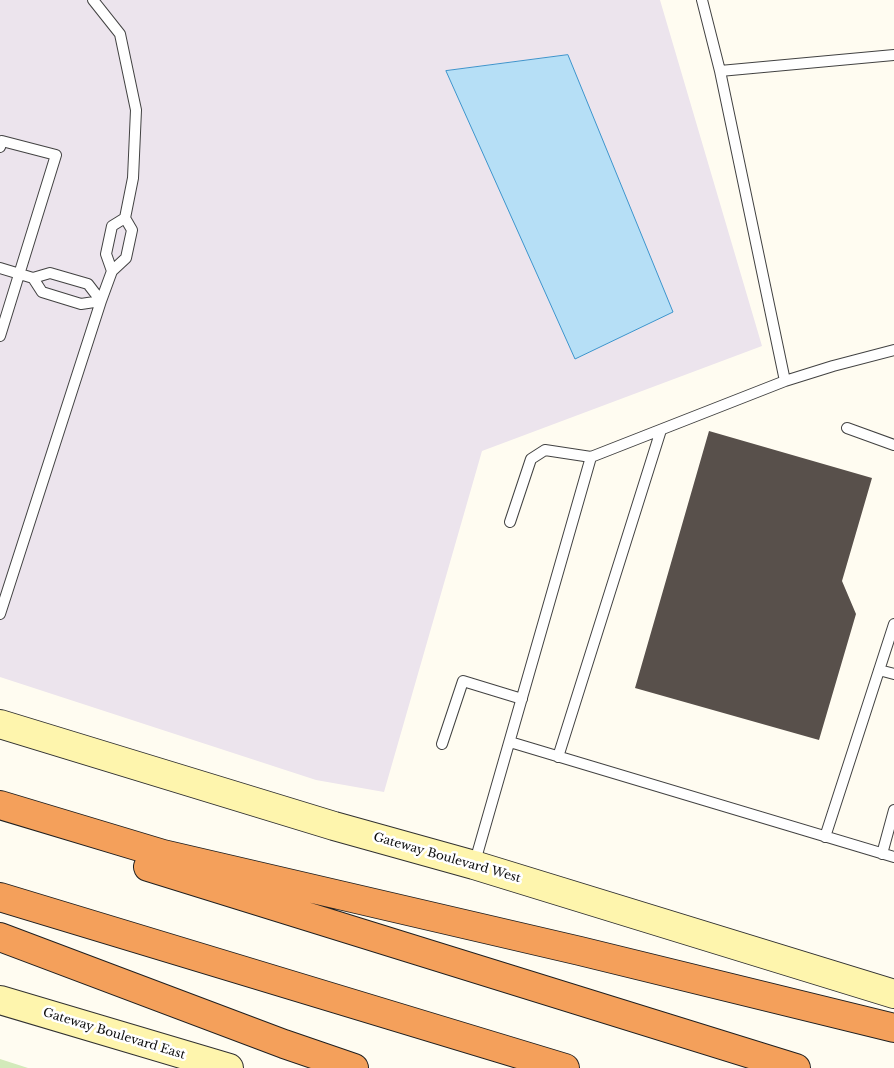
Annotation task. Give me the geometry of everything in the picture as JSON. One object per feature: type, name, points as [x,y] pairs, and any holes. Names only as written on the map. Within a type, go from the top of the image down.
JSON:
[{"type":"highway","points":[[0,805],[163,854],[590,953],[894,1028]]},
{"type":"highway","points":[[0,822],[796,1068]]},
{"type":"highway","points":[[0,897],[565,1068]]},
{"type":"highway","points":[[0,937],[284,1044],[354,1068]]},
{"type":"main road","name":"Gateway Boulevard West","points":[[0,724],[334,826],[474,865],[894,994]]},
{"type":"main road","name":"Gateway Boulevard East","points":[[0,1000],[229,1068]]},
{"type":"lane","points":[[0,614],[101,301],[112,271],[126,258],[132,230],[125,218],[133,178],[136,110],[120,34],[93,0]]},
{"type":"lane","points":[[702,0],[720,71],[785,381]]},
{"type":"lane","points":[[720,71],[894,55]]},
{"type":"lane","points":[[0,147],[2,141],[56,156],[0,336]]},
{"type":"lane","points":[[112,271],[106,254],[112,226],[125,218]]},
{"type":"lane","points":[[0,268],[33,278],[50,273],[88,284],[101,301]]},
{"type":"lane","points":[[33,278],[42,292],[81,304],[101,301]]},
{"type":"lane","points":[[510,522],[531,460],[545,450],[591,457],[785,381],[894,350]]},
{"type":"lane","points":[[847,428],[894,445]]},
{"type":"lane","points":[[558,757],[660,430]]},
{"type":"lane","points":[[474,865],[591,457]]},
{"type":"lane","points":[[824,837],[894,624]]},
{"type":"lane","points":[[879,670],[894,674]]},
{"type":"lane","points":[[442,744],[463,681],[522,699]]},
{"type":"lane","points":[[510,742],[894,858]]},
{"type":"lane","points":[[882,854],[894,810]]},
{"type":"shaded area","points":[[0,0],[660,0],[762,346],[482,451],[384,792],[316,780],[0,677]]},
{"type":"green space","points":[[0,1059],[28,1068],[0,1068]]},
{"type":"water","points":[[568,55],[673,312],[575,359],[446,71]]},
{"type":"building","points":[[709,431],[872,478],[842,581],[856,614],[819,740],[635,688]]}]
